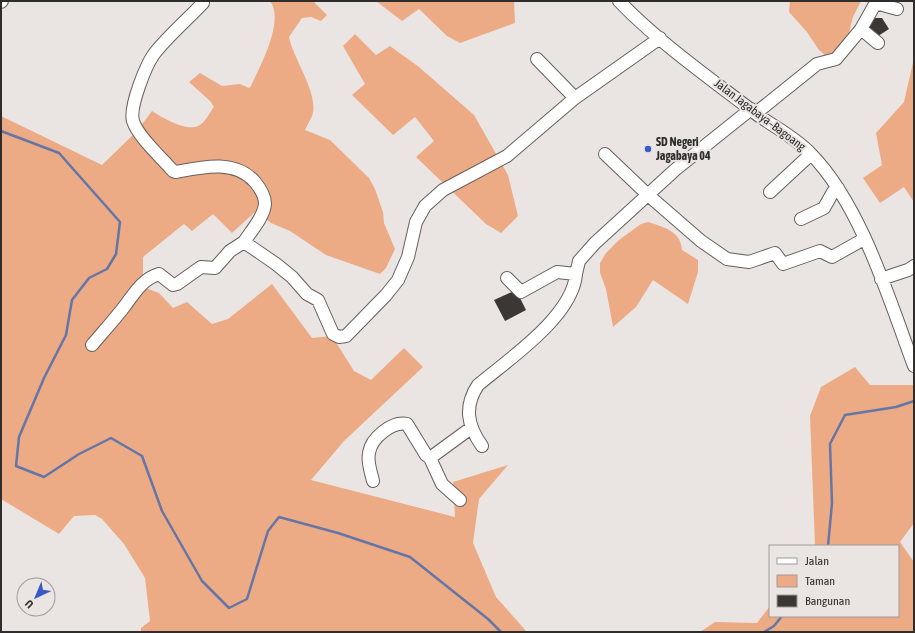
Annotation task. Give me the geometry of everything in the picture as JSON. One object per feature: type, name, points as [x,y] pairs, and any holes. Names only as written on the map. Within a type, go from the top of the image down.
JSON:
[{"type":"street","points":[[92,345],[125,306],[135,290],[153,276],[159,274],[170,284],[177,284],[201,267],[215,268],[230,251],[244,242],[262,215],[265,204],[263,193],[250,177],[241,171],[220,166],[208,166],[176,172],[173,171],[138,131],[133,122],[132,112],[138,88],[154,55],[204,3],[203,1]]},
{"type":"street","name":"Jalan Jagabaya–Bagoang","points":[[619,1],[660,38],[754,111],[791,137],[811,154],[838,188],[849,206],[881,279],[914,366]]},
{"type":"street","points":[[482,446],[471,428],[468,410],[473,393],[478,385],[553,320],[568,298],[575,280],[579,261],[595,243],[676,169],[817,64],[836,59],[861,28],[874,6],[879,4],[897,9]]},
{"type":"street","points":[[861,28],[878,43]]},
{"type":"street","points":[[244,242],[276,264],[307,294],[318,300],[333,334],[339,337],[346,336],[386,295],[398,280],[408,257],[416,222],[425,206],[443,190],[507,156],[575,98],[660,38]]},
{"type":"street","points":[[537,59],[575,98]]},
{"type":"street","points":[[605,154],[648,195],[701,241],[727,259],[749,262],[775,253],[782,264],[820,251],[832,257],[864,239]]},
{"type":"street","points":[[770,192],[811,154]]},
{"type":"street","points":[[800,219],[824,208],[833,192],[838,188]]},
{"type":"street","points":[[881,279],[908,270],[914,266]]},
{"type":"street","points":[[507,278],[521,292],[557,272],[576,274]]},
{"type":"street","points":[[373,481],[369,460],[369,451],[372,445],[387,428],[401,423],[407,424],[426,455],[430,458],[442,484],[460,500]]},
{"type":"street","points":[[430,458],[471,428]]},
{"type":"green space","points":[[270,1],[313,1],[327,15],[321,21],[311,17],[302,18],[289,37],[291,46],[305,77],[312,98],[312,116],[305,130],[330,140],[369,178],[375,189],[383,212],[384,223],[395,249],[386,268],[380,274],[326,255],[290,231],[271,223],[256,211],[232,233],[213,214],[192,231],[184,224],[143,257],[143,287],[159,293],[173,308],[187,302],[212,324],[228,319],[272,284],[312,338],[332,336],[354,371],[371,380],[404,348],[423,367],[344,441],[311,480],[455,517],[453,482],[508,465],[479,499],[473,543],[496,597],[527,632],[141,632],[141,628],[150,621],[145,578],[124,544],[102,519],[95,515],[74,516],[59,534],[1,499],[1,116],[102,165],[137,131],[152,111],[169,121],[182,126],[195,127],[200,125],[214,107],[210,101],[189,82],[200,73],[222,86],[240,84],[249,88],[251,86],[270,44],[273,31],[275,20],[274,10]]},
{"type":"green space","points":[[376,1],[514,1],[515,23],[460,43],[447,36],[419,9],[402,21]]},
{"type":"green space","points":[[790,1],[861,1],[853,17],[845,49],[836,58],[825,55],[819,50],[807,32],[789,12]]},
{"type":"green space","points":[[355,34],[376,55],[390,46],[419,67],[474,115],[508,175],[518,216],[501,233],[486,224],[416,157],[434,141],[415,117],[393,135],[352,95],[365,84],[343,46]]},
{"type":"green space","points":[[914,58],[914,202],[904,187],[880,203],[863,178],[882,165],[876,133],[904,102]]},
{"type":"green space","points":[[648,222],[665,228],[675,234],[681,244],[682,250],[698,260],[698,272],[688,304],[653,280],[636,307],[613,327],[606,289],[600,273],[600,263],[606,253],[619,240],[641,224]]},
{"type":"green space","points":[[855,367],[870,385],[914,385],[914,523],[900,542],[914,562],[914,632],[700,632],[715,622],[757,623],[769,607],[769,617],[899,617],[899,545],[815,545],[810,416],[821,387]]},
{"type":"building","points":[[873,18],[882,18],[889,29],[875,38],[865,23]]},
{"type":"building","points":[[516,290],[526,310],[505,321],[494,300]]},
{"type":"waterway","points":[[1,131],[59,153],[120,222],[116,254],[107,269],[89,278],[72,300],[66,335],[44,378],[19,437],[16,466],[44,477],[79,454],[111,438],[142,456],[162,511],[202,581],[229,608],[247,599],[268,531],[279,517],[338,533],[410,557],[488,619],[501,632]]},
{"type":"waterway","points":[[828,545],[832,503],[830,444],[845,415],[896,407],[914,401]]},
{"type":"waterway","points":[[764,632],[774,626],[781,617]]},
{"type":"place","name":"SD Negeri Jagabaya 04","points":[[648,149]]}]
